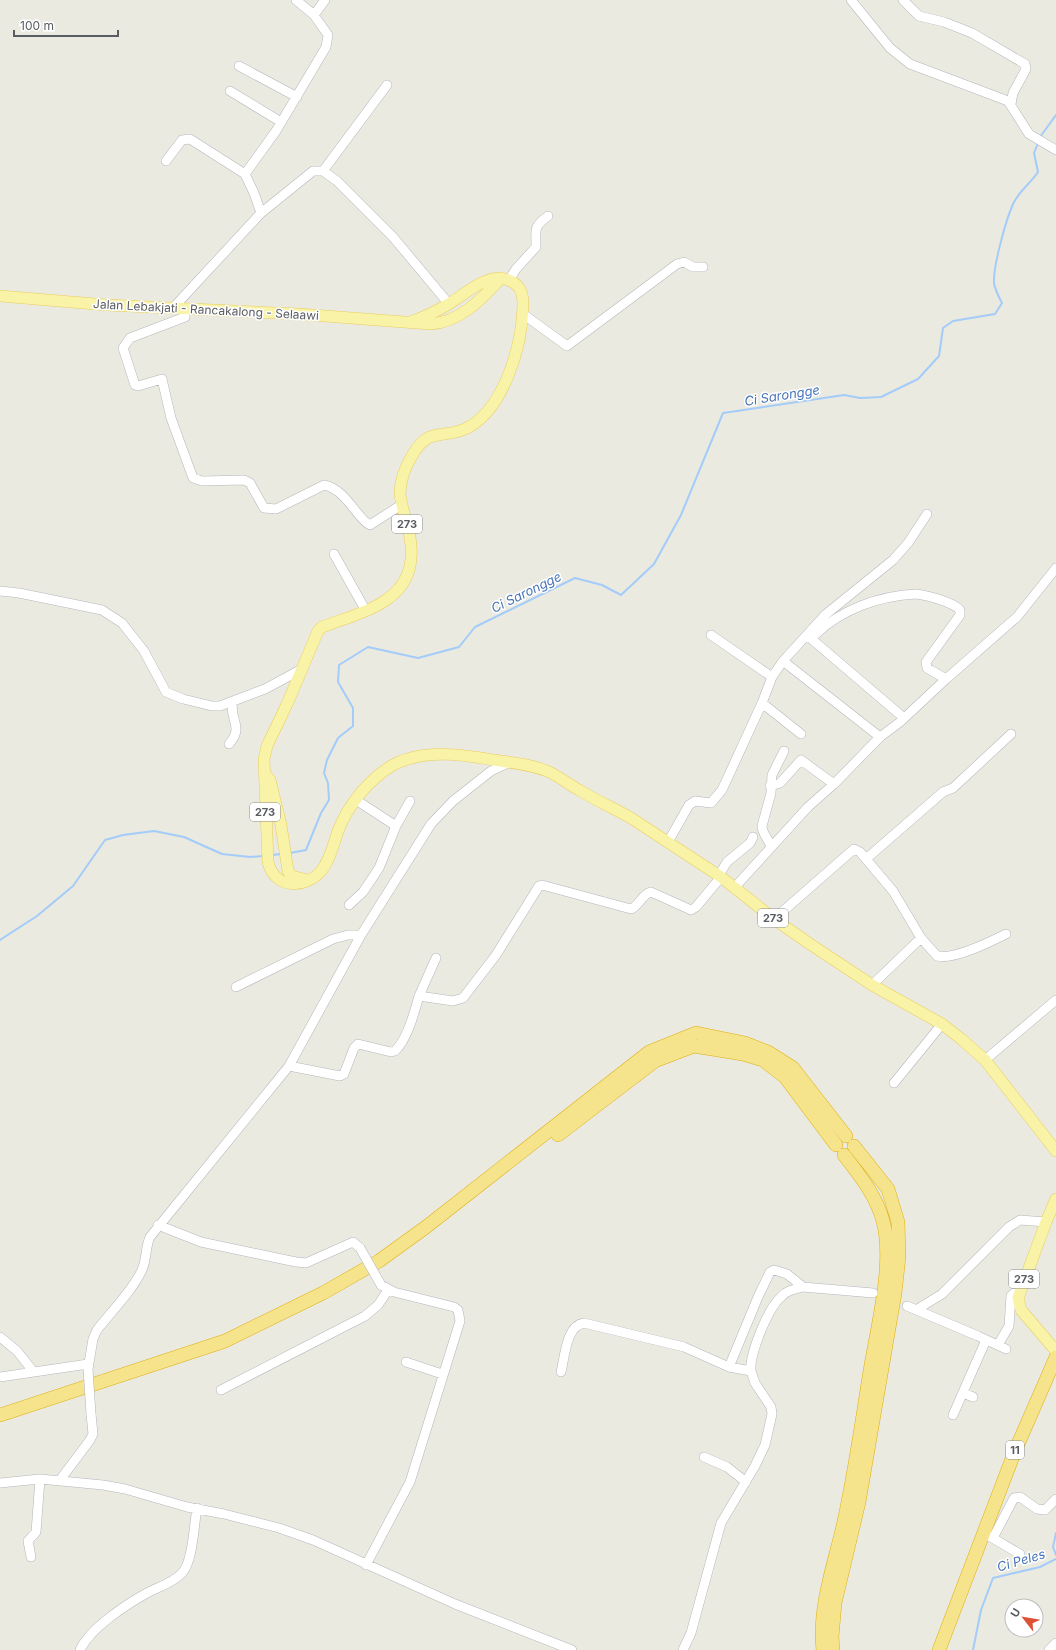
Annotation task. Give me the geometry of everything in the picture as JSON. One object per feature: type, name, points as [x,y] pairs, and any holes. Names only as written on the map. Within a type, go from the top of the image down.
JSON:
[{"type":"highway","points":[[0,1416],[225,1341],[323,1293],[379,1261],[426,1227],[649,1052],[696,1033],[745,1043],[768,1052],[793,1068],[888,1190],[898,1222],[899,1257],[895,1293],[859,1502],[835,1603],[832,1637],[833,1650]]},
{"type":"highway","points":[[0,1422],[97,1392],[236,1344],[339,1294],[431,1234],[655,1061],[694,1046],[742,1054],[763,1060],[785,1078],[874,1194],[884,1222],[886,1253],[884,1289],[849,1498],[825,1600],[821,1636],[823,1650]]},
{"type":"highway","name":"11","points":[[939,1650],[988,1535],[1015,1451],[1056,1357]]},
{"type":"main road","name":"Jalan Lebakjati - Rancakalong - Selaawi","points":[[411,322],[449,304],[486,280],[505,279]]},
{"type":"main road","name":"Jalan Lebakjati - Rancakalong - Selaawi","points":[[0,296],[184,309],[217,309],[441,324],[453,319],[505,279]]},
{"type":"main road","name":"273","points":[[505,279],[516,284],[523,293],[524,314],[513,362],[494,402],[487,412],[473,424],[464,429],[432,436],[419,446],[403,474],[401,505],[412,545],[412,566],[403,585],[386,600],[366,611],[322,627],[314,636],[302,669],[264,753],[267,855],[269,868],[273,874],[284,882],[302,883],[311,880],[328,861],[341,824],[367,785],[396,764],[410,758],[461,755],[533,766],[552,774],[631,818],[720,876],[774,919],[872,985],[942,1024],[985,1060],[1056,1151]]},
{"type":"main road","name":"273","points":[[264,773],[270,780],[272,788],[281,825],[288,871],[292,876],[311,880]]},
{"type":"main road","name":"273","points":[[1056,1199],[1019,1294],[1018,1302],[1020,1310],[1056,1351]]},
{"type":"street","points":[[245,174],[297,97],[328,40],[327,32],[314,15],[296,0]]},
{"type":"street","points":[[314,15],[324,0]]},
{"type":"street","points":[[851,0],[890,48],[910,64],[990,93],[1011,104],[1029,134],[1056,150]]},
{"type":"street","points":[[903,0],[919,16],[944,22],[972,33],[1025,64],[1026,69],[1013,93],[1011,104]]},
{"type":"street","points":[[239,66],[297,97]]},
{"type":"street","points":[[323,171],[387,84]]},
{"type":"street","points":[[230,91],[281,122]]},
{"type":"street","points":[[166,161],[182,140],[190,139],[245,174],[261,213]]},
{"type":"street","points":[[173,308],[261,213],[313,171],[323,171],[336,181],[393,237],[449,304]]},
{"type":"street","points":[[505,279],[536,246],[535,230],[538,224],[548,216]]},
{"type":"street","points":[[524,314],[567,346],[592,329],[672,267],[684,262],[693,267],[703,267]]},
{"type":"street","points":[[184,309],[185,317],[134,336],[125,342],[123,348],[136,386],[162,379],[171,418],[193,478],[202,481],[244,480],[250,483],[264,508],[269,510],[276,509],[324,485],[328,486],[344,497],[370,525],[401,505]]},
{"type":"street","points":[[809,638],[825,615],[893,560],[908,543],[926,514]]},
{"type":"street","points":[[334,554],[366,611]]},
{"type":"street","points":[[735,887],[808,807],[834,784],[880,737],[904,718],[1017,617],[1056,568]]},
{"type":"street","points":[[0,590],[102,610],[122,623],[144,650],[166,692],[183,699],[212,706],[220,706],[265,689],[302,669]]},
{"type":"street","points":[[668,842],[689,805],[695,801],[711,803],[722,790],[762,703],[772,677],[783,661],[823,627],[849,611],[866,603],[906,595],[924,595],[955,606],[960,610],[960,615],[926,662],[927,668],[946,679]]},
{"type":"street","points":[[823,627],[825,615]]},
{"type":"street","points":[[711,635],[772,677]]},
{"type":"street","points":[[809,638],[904,718]]},
{"type":"street","points":[[783,661],[880,737]]},
{"type":"street","points":[[229,744],[237,733],[237,727],[230,709],[233,700]]},
{"type":"street","points":[[762,703],[801,734]]},
{"type":"street","points":[[866,859],[943,792],[953,788],[1011,734]]},
{"type":"street","points":[[771,847],[770,841],[762,831],[762,826],[770,793],[772,775],[784,750]]},
{"type":"street","points":[[770,786],[780,783],[801,760],[834,784]]},
{"type":"street","points":[[60,1480],[90,1440],[93,1427],[88,1366],[93,1339],[97,1330],[140,1275],[145,1263],[148,1241],[158,1225],[289,1066],[361,934],[431,824],[453,801],[491,771],[510,762]]},
{"type":"street","points":[[356,800],[396,826]]},
{"type":"street","points":[[349,905],[363,892],[376,874],[396,826],[410,801]]},
{"type":"street","points":[[419,996],[452,1001],[463,998],[496,955],[539,886],[545,886],[631,909],[635,907],[646,894],[651,892],[690,910],[696,907],[720,876],[727,862],[750,843],[753,838]]},
{"type":"street","points":[[774,919],[853,849],[858,850],[893,891],[921,938],[934,954],[941,957],[982,946],[1006,934]]},
{"type":"street","points":[[236,986],[334,940],[348,935],[361,934]]},
{"type":"street","points":[[872,985],[921,938]]},
{"type":"street","points":[[289,1066],[340,1076],[344,1074],[354,1048],[358,1044],[395,1051],[401,1043],[415,1011],[419,996],[436,958]]},
{"type":"street","points":[[985,1060],[1056,1000]]},
{"type":"street","points":[[894,1083],[942,1024]]},
{"type":"street","points":[[916,1310],[942,1294],[1009,1227],[1020,1220],[1046,1222]]},
{"type":"street","points":[[158,1225],[201,1242],[296,1262],[306,1262],[353,1242],[360,1248],[385,1287],[454,1307],[458,1310],[460,1320],[442,1374],[410,1482],[366,1565]]},
{"type":"street","points":[[729,1367],[770,1272],[774,1270],[787,1274],[803,1287]]},
{"type":"street","points":[[221,1390],[365,1316],[378,1305],[385,1287]]},
{"type":"street","points":[[683,1650],[691,1633],[721,1522],[746,1482],[765,1445],[773,1411],[756,1383],[751,1371],[751,1360],[774,1305],[787,1291],[803,1287],[873,1293]]},
{"type":"street","points":[[907,1306],[1002,1347],[1009,1326],[1011,1296],[1014,1293],[1019,1294]]},
{"type":"street","points":[[561,1372],[571,1330],[578,1324],[584,1323],[684,1346],[729,1367],[751,1371]]},
{"type":"street","points":[[0,1337],[17,1351],[33,1371]]},
{"type":"street","points":[[953,1415],[986,1340]]},
{"type":"street","points":[[406,1362],[442,1374]]},
{"type":"street","points":[[0,1377],[33,1371],[88,1366]]},
{"type":"street","points":[[963,1393],[973,1397]]},
{"type":"street","points":[[704,1457],[727,1467],[746,1482]]},
{"type":"street","points":[[0,1484],[40,1479],[60,1480],[125,1489],[249,1520],[293,1533],[455,1604],[572,1650]]},
{"type":"street","points":[[31,1557],[28,1541],[36,1532],[40,1479]]},
{"type":"street","points":[[1020,1554],[988,1535],[1014,1498],[1020,1497],[1037,1509],[1045,1510],[1056,1499]]},
{"type":"street","points":[[80,1650],[88,1639],[111,1618],[147,1593],[182,1573],[188,1563],[197,1508]]},
{"type":"street","points":[[1049,1650],[1056,1643]]},
{"type":"waterway","name":"Ci Sarongge","points":[[1040,137],[1056,115]]},
{"type":"waterway","name":"Ci Sarongge","points":[[290,853],[306,850],[321,813],[329,800],[328,783],[324,773],[327,760],[338,738],[353,726],[353,708],[338,682],[339,665],[368,647],[418,658],[459,647],[475,627],[575,578],[602,585],[621,595],[654,564],[681,515],[723,413],[844,395],[860,398],[881,397],[918,379],[939,356],[943,328],[953,321],[995,314],[1002,303],[994,283],[998,255],[1013,204],[1018,195],[1038,172],[1034,153],[1038,143]]},
{"type":"waterway","name":"Ci Sarongge","points":[[0,940],[37,916],[73,886],[105,840],[123,835],[154,831],[184,837],[222,854],[250,857],[263,856]]},
{"type":"waterway","name":"Ci Sarongge","points":[[272,855],[281,854]]},
{"type":"waterway","name":"Ci Peles","points":[[1056,1533],[1053,1547],[1056,1555]]},
{"type":"waterway","name":"Ci Peles","points":[[973,1650],[981,1610],[993,1578],[1040,1567],[1056,1559]]}]
